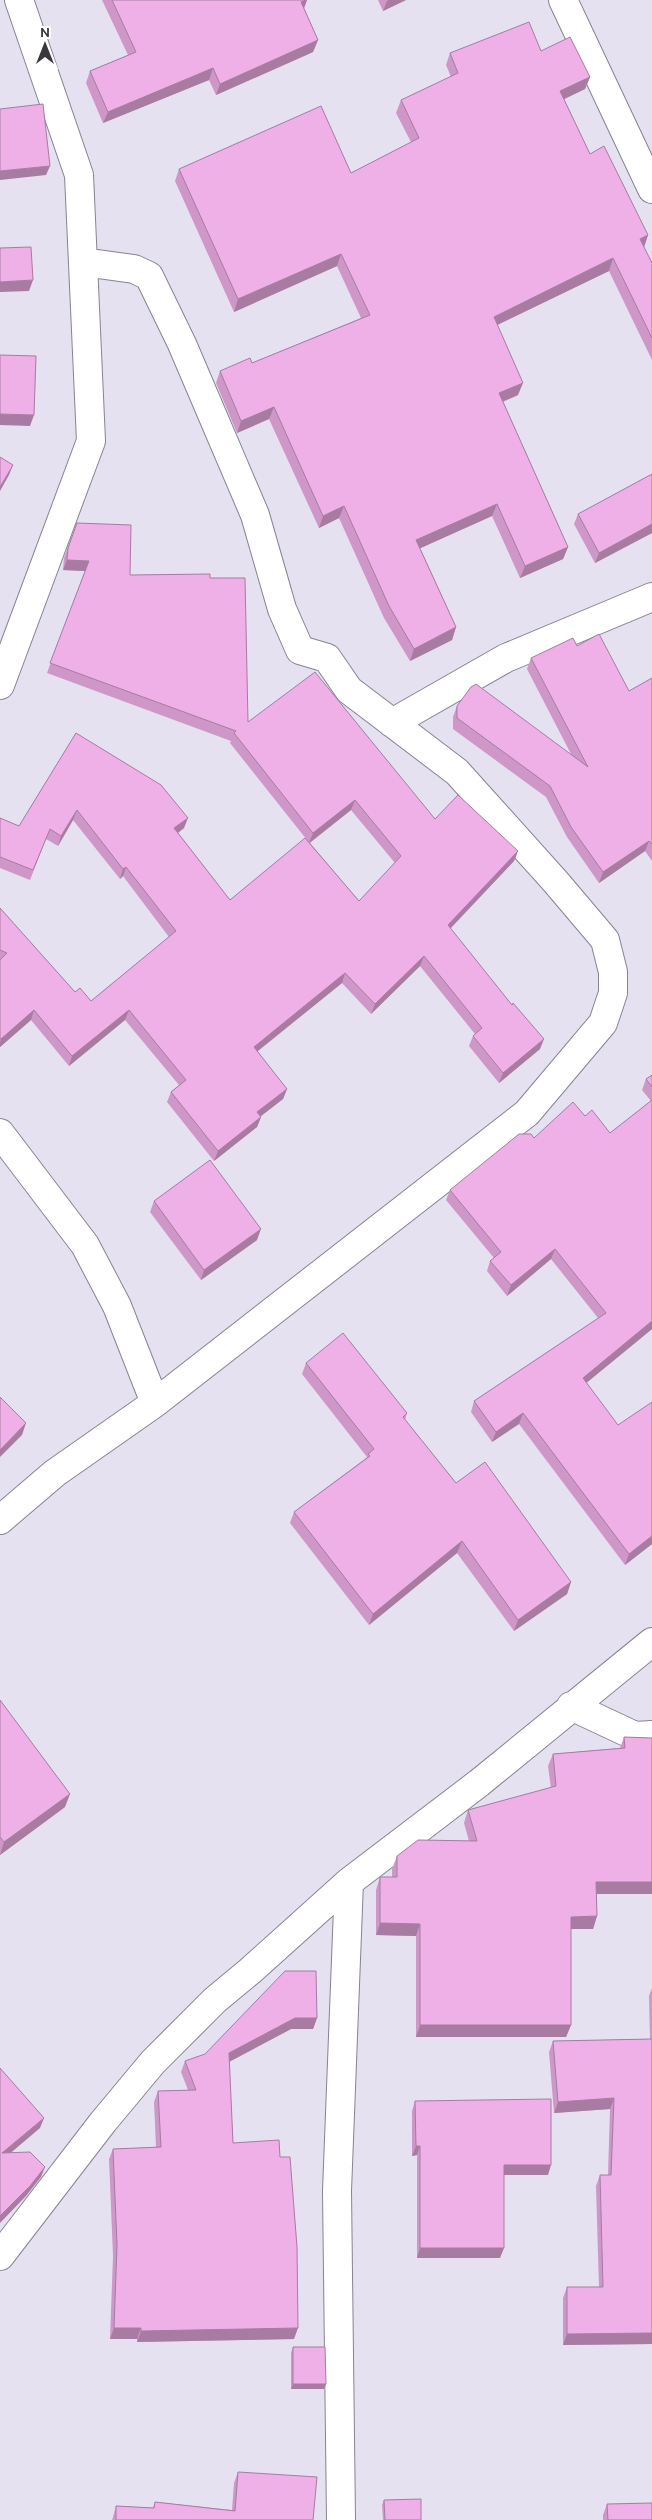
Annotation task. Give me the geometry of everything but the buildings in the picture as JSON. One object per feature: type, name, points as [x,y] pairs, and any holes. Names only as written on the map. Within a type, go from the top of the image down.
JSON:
[{"type":"street","points":[[0,685],[91,441],[79,175],[19,0]]},
{"type":"street","points":[[563,0],[652,189]]},
{"type":"street","points":[[0,1520],[55,1473],[155,1403],[527,1114],[603,1023],[613,993],[613,972],[605,940],[457,772],[349,690],[327,658],[300,650],[282,609],[255,514],[182,344],[149,276],[134,269],[83,262]]},
{"type":"street","points":[[392,724],[506,658],[652,597]]},
{"type":"street","points":[[0,1133],[85,1246],[116,1306],[155,1403]]},
{"type":"street","points":[[0,2256],[103,2122],[153,2062],[215,2000],[349,1882],[479,1783],[571,1706],[652,1642]]},
{"type":"street","points":[[571,1706],[635,1736],[652,1735]]},
{"type":"street","points":[[341,2520],[337,2191],[349,1882]]}]
